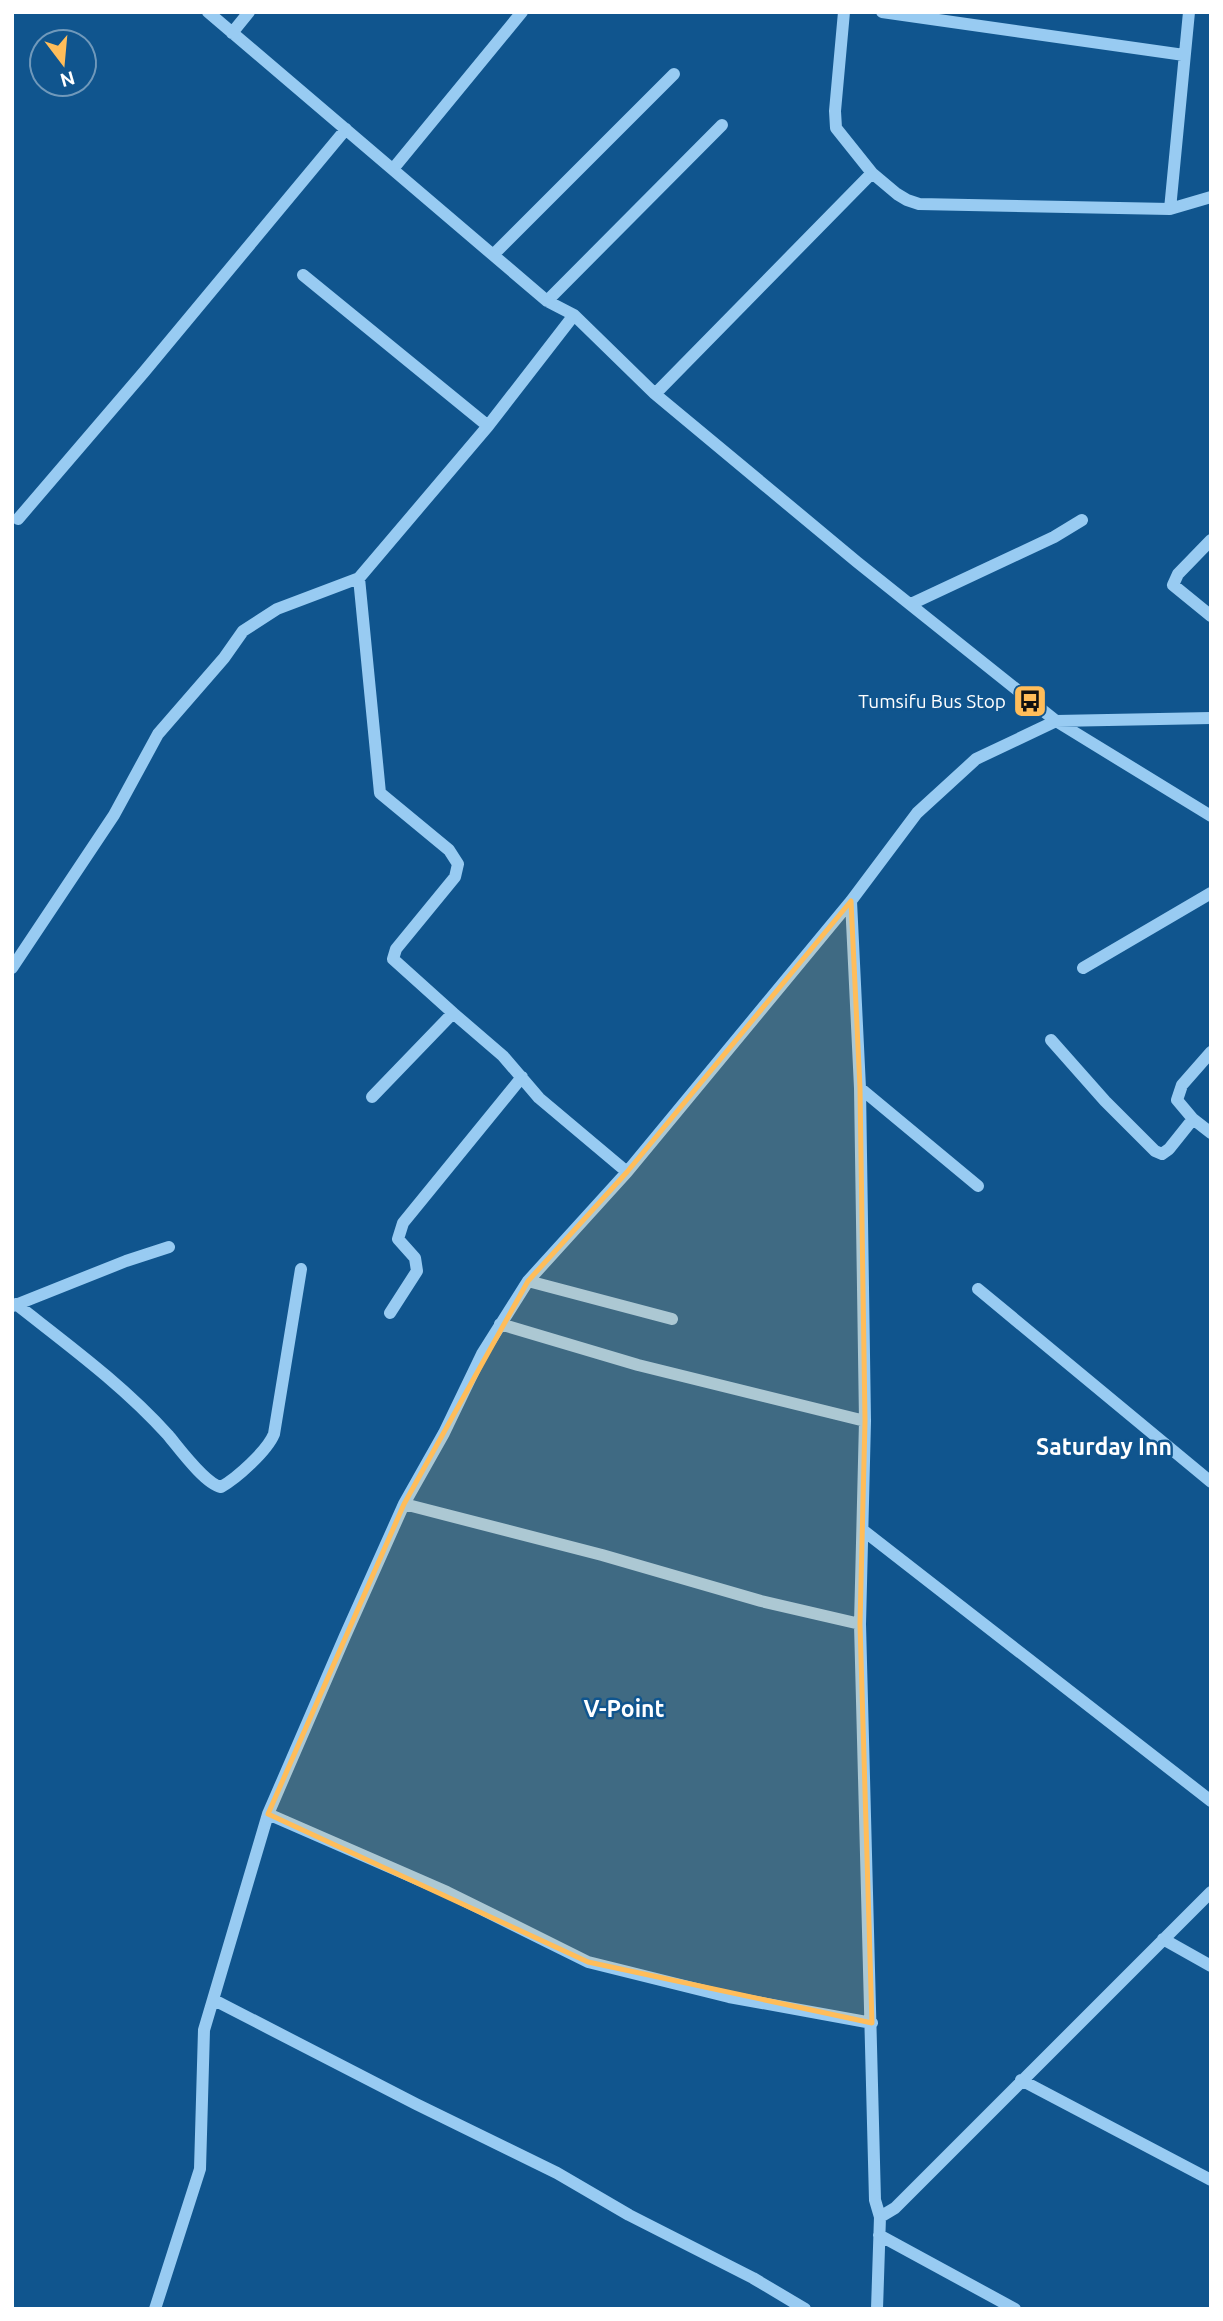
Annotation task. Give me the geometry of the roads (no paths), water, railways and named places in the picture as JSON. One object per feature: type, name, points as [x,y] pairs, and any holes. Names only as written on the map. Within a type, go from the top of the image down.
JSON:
[{"type":"street","points":[[208,12],[547,301],[574,315],[654,394],[1056,721],[1211,816]]},
{"type":"street","points":[[232,33],[249,12]]},
{"type":"street","points":[[393,169],[522,12]]},
{"type":"street","points":[[844,12],[835,111],[836,128],[872,173],[908,201],[919,204],[1170,209],[1211,197]]},
{"type":"street","points":[[881,12],[1184,55]]},
{"type":"street","points":[[1170,209],[1189,12]]},
{"type":"street","points":[[493,255],[674,74]]},
{"type":"street","points":[[547,301],[722,125]]},
{"type":"street","points":[[18,519],[346,129]]},
{"type":"street","points":[[654,394],[872,173]]},
{"type":"street","points":[[303,275],[488,426]]},
{"type":"street","points":[[12,968],[114,815],[158,734],[224,658],[243,631],[277,609],[359,578],[488,426],[574,315]]},
{"type":"street","points":[[911,604],[1054,537],[1082,520]]},
{"type":"street","points":[[1211,540],[1178,574],[1173,585],[1211,616]]},
{"type":"street","points":[[359,578],[380,793],[449,850],[458,864],[455,877],[396,949],[393,959],[487,1041],[539,1098],[627,1172]]},
{"type":"street","points":[[155,2309],[200,2169],[204,2030],[268,1814],[404,1504],[444,1433],[482,1354],[528,1281],[627,1172],[851,901],[916,813],[976,759],[1056,721],[1211,718]]},
{"type":"street","points":[[1083,968],[1211,893]]},
{"type":"street","points":[[851,901],[860,1088],[865,1421],[860,1624],[875,2200],[880,2217],[877,2309]]},
{"type":"street","points":[[372,1097],[453,1013]]},
{"type":"street","points":[[1051,1040],[1105,1101],[1155,1151],[1162,1154],[1169,1149],[1193,1119]]},
{"type":"street","points":[[1211,1052],[1179,1091],[1177,1100],[1193,1119],[1211,1133]]},
{"type":"street","points":[[390,1313],[417,1270],[415,1258],[398,1239],[402,1223],[522,1077]]},
{"type":"street","points":[[860,1088],[978,1186]]},
{"type":"street","points":[[14,1305],[169,1247]]},
{"type":"street","points":[[14,1305],[94,1365],[163,1430],[209,1481],[221,1487],[237,1476],[270,1444],[274,1434],[301,1269]]},
{"type":"street","points":[[528,1281],[671,1319]]},
{"type":"street","points":[[978,1289],[1211,1482]]},
{"type":"street","points":[[500,1324],[638,1365],[865,1421]]},
{"type":"street","points":[[404,1504],[602,1555],[761,1601],[860,1624]]},
{"type":"street","points":[[864,1531],[1211,1801]]},
{"type":"street","points":[[268,1814],[447,1892],[589,1962],[729,1997],[872,2023]]},
{"type":"street","points":[[880,2217],[895,2208],[1211,1892]]},
{"type":"street","points":[[1163,1939],[1211,1966]]},
{"type":"street","points":[[214,2000],[557,2173],[629,2216],[753,2278],[805,2309]]},
{"type":"street","points":[[1021,2080],[1211,2180]]},
{"type":"street","points":[[879,2235],[1016,2309]]},
{"type":"place","name":"Tumsifu Bus Stop","points":[[1030,701]]},
{"type":"district","name":"Saturday Inn","points":[[1104,1447]]},
{"type":"district","name":"V-Point","points":[[624,1709]]}]
